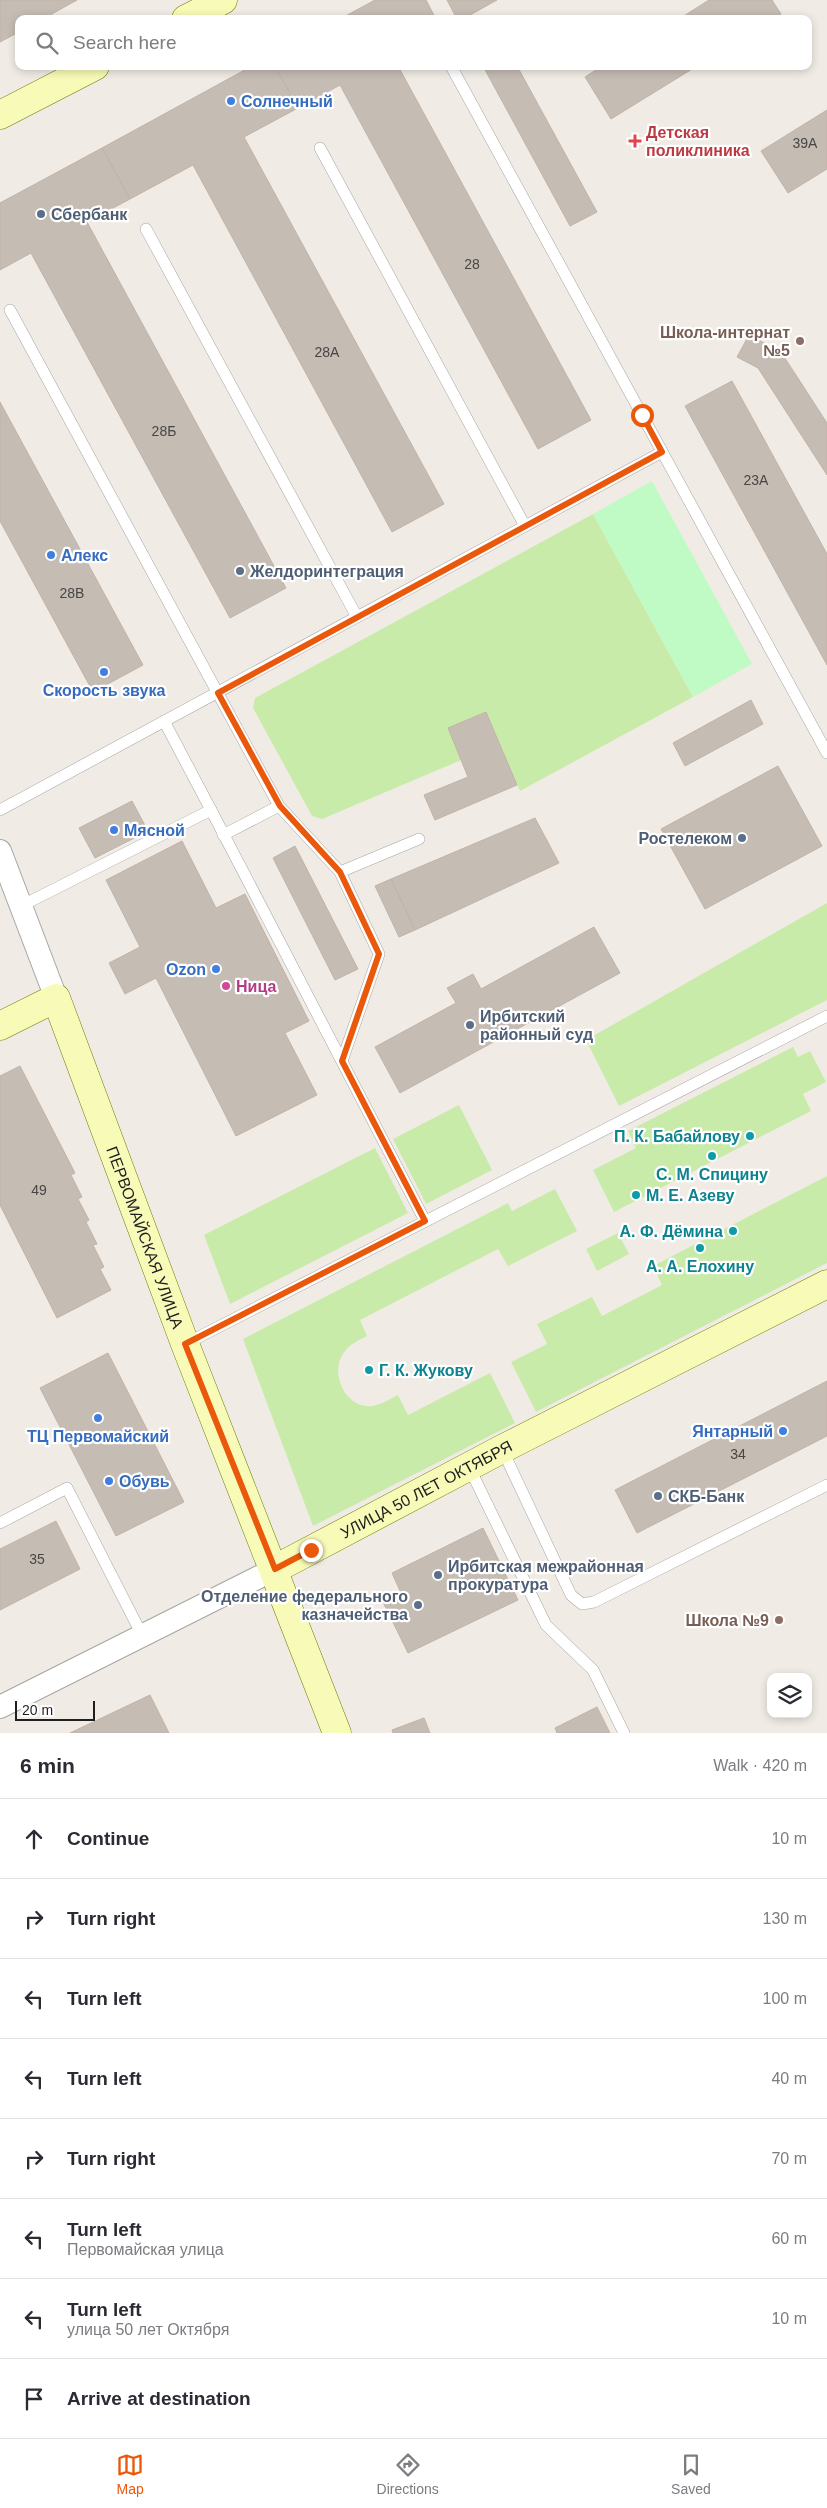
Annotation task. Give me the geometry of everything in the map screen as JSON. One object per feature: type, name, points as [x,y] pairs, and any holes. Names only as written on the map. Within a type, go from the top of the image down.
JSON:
[{"type":"street","points":[[194,15],[222,0]]},
{"type":"street","points":[[0,116],[87,70]]},
{"type":"street","name":"ПЕРВОМАЙСКАЯ УЛИЦА","points":[[0,851],[185,1344],[338,1733]]},
{"type":"street","points":[[0,1026],[56,998]]},
{"type":"street","name":"УЛИЦА 50 ЛЕТ ОКТЯБРЯ","points":[[0,1707],[275,1569],[502,1449],[827,1284]]},
{"type":"lane","points":[[453,70],[827,753]]},
{"type":"lane","points":[[320,148],[525,526]]},
{"type":"lane","points":[[146,229],[357,617]]},
{"type":"lane","points":[[10,310],[280,806],[340,872],[379,954],[342,1061]]},
{"type":"lane","points":[[0,810],[662,452]]},
{"type":"lane","points":[[164,721],[425,1221]]},
{"type":"lane","points":[[224,835],[280,806]]},
{"type":"lane","points":[[21,906],[211,810]]},
{"type":"lane","points":[[340,872],[419,839]]},
{"type":"lane","points":[[185,1344],[827,1016]]},
{"type":"lane","points":[[502,1449],[571,1595],[582,1604],[594,1602],[827,1485]]},
{"type":"lane","points":[[469,1467],[546,1625],[593,1670],[624,1733]]},
{"type":"lane","points":[[0,1522],[67,1488],[142,1636]]},
{"type":"green space","points":[[652,481],[752,664],[693,697],[593,514]]},
{"type":"green space","points":[[593,514],[693,697],[520,791],[499,744],[322,819],[312,816],[253,708],[255,698]]},
{"type":"green space","points":[[827,903],[827,1000],[619,1106],[586,1040]]},
{"type":"green space","points":[[793,1047],[798,1057],[810,1051],[826,1082],[803,1094],[811,1111],[614,1212],[593,1170],[636,1148],[628,1131]]},
{"type":"green space","points":[[459,1105],[492,1170],[426,1204],[393,1139]]},
{"type":"green space","points":[[375,1148],[408,1213],[230,1304],[204,1235]]},
{"type":"green space","points":[[827,1176],[827,1263],[536,1412],[511,1362],[547,1344],[537,1324],[592,1297],[602,1316],[662,1285],[653,1266]]},
{"type":"green space","points":[[555,1189],[577,1231],[508,1266],[498,1249],[360,1320],[367,1336],[355,1342],[345,1351],[340,1359],[338,1369],[342,1388],[354,1402],[363,1406],[373,1406],[398,1395],[408,1415],[490,1373],[515,1423],[313,1526],[243,1339],[508,1203],[512,1211]]},
{"type":"green space","points":[[618,1233],[629,1254],[597,1271],[586,1249]]},
{"type":"building","points":[[0,0],[77,0],[50,15],[15,15],[15,34],[0,42]]},
{"type":"building","points":[[375,0],[426,0],[434,15],[347,15]]},
{"type":"building","points":[[447,0],[497,0],[470,15],[455,15]]},
{"type":"building","points":[[709,0],[772,0],[781,14],[779,15],[685,15]]},
{"type":"building","points":[[245,70],[277,70],[298,108],[244,137],[444,504],[392,532],[193,165],[130,199],[102,148]]},
{"type":"building","points":[[277,70],[400,70],[591,420],[538,449],[340,85],[298,108]]},
{"type":"building","points":[[485,70],[519,70],[597,212],[570,226]]},
{"type":"building","points":[[596,70],[691,70],[611,119],[585,77]]},
{"type":"building","points":[[827,110],[827,169],[788,193],[761,151]]},
{"type":"building","points":[[102,148],[130,199],[87,222],[286,588],[230,618],[31,253],[0,270],[0,203]]},
{"type":"building","points":[[749,335],[781,352],[827,423],[827,475],[758,368],[737,357]]},
{"type":"building","points":[[732,381],[827,554],[827,665],[685,406]]},
{"type":"building","points":[[0,402],[143,665],[93,692],[0,521]]},
{"type":"building","points":[[751,700],[763,724],[685,766],[673,743]]},
{"type":"building","points":[[486,712],[517,785],[435,820],[424,795],[468,777],[448,728]]},
{"type":"building","name":"Ростелеком","points":[[778,766],[822,846],[705,909],[661,829]]},
{"type":"building","name":"Мясной","points":[[132,801],[148,831],[95,858],[79,828]]},
{"type":"building","points":[[535,818],[559,863],[415,930],[391,879]]},
{"type":"building","name":"Ница","points":[[182,841],[216,908],[245,894],[309,1021],[285,1033],[317,1095],[236,1136],[156,978],[125,994],[109,963],[140,947],[106,880]]},
{"type":"building","points":[[295,846],[358,969],[335,980],[273,858]]},
{"type":"building","points":[[391,879],[415,930],[399,937],[375,886]]},
{"type":"building","name":"Ирбитский районный суд","points":[[594,927],[620,973],[400,1093],[375,1047],[456,1003],[447,988],[473,974],[481,989]]},
{"type":"building","points":[[20,1066],[75,1173],[71,1175],[82,1197],[78,1199],[89,1220],[86,1222],[97,1244],[93,1245],[104,1267],[100,1269],[111,1290],[57,1318],[0,1205],[0,1076]]},
{"type":"building","name":"ТЦ Первомайский","points":[[108,1353],[184,1502],[116,1536],[40,1388]]},
{"type":"building","points":[[827,1381],[827,1436],[637,1533],[615,1490]]},
{"type":"building","points":[[56,1521],[80,1569],[0,1610],[0,1549]]},
{"type":"building","points":[[483,1528],[518,1600],[408,1653],[383,1602],[401,1593],[392,1573]]},
{"type":"building","points":[[150,1695],[169,1733],[70,1733]]},
{"type":"building","points":[[597,1707],[610,1733],[557,1733],[555,1728]]},
{"type":"building","points":[[424,1718],[430,1733],[393,1733],[392,1730]]},
{"type":"place","name":"Солнечный","points":[[231,101]]},
{"type":"place","name":"Детская поликлиника","points":[[635,141]]},
{"type":"place","name":"Сбербанк","points":[[41,214]]},
{"type":"place","name":"Школа-интернат №5","points":[[800,341]]},
{"type":"place","name":"Алекс","points":[[51,555]]},
{"type":"place","name":"Желдоринтеграция","points":[[240,571]]},
{"type":"place","name":"Скорость звука","points":[[104,672]]},
{"type":"place","name":"Мясной","points":[[114,830]]},
{"type":"place","name":"Ростелеком","points":[[742,838]]},
{"type":"place","name":"Ozon","points":[[216,969]]},
{"type":"place","name":"Ница","points":[[226,986]]},
{"type":"place","name":"Ирбитский районный суд","points":[[470,1025]]},
{"type":"place","name":"П. К. Бабайлову","points":[[750,1136]]},
{"type":"place","name":"С. М. Спицину","points":[[712,1156]]},
{"type":"place","name":"М. Е. Азеву","points":[[636,1195]]},
{"type":"place","name":"А. Ф. Дёмина","points":[[733,1231]]},
{"type":"place","name":"А. А. Елохину","points":[[700,1248]]},
{"type":"place","name":"Г. К. Жукову","points":[[369,1370]]},
{"type":"place","name":"ТЦ Первомайский","points":[[98,1418]]},
{"type":"place","name":"Янтарный","points":[[783,1431]]},
{"type":"place","name":"Обувь","points":[[109,1481]]},
{"type":"place","name":"СКБ-Банк","points":[[658,1496]]},
{"type":"place","name":"Ирбитская межрайонная прокуратура","points":[[438,1575]]},
{"type":"place","name":"Отделение федерального казначейства","points":[[418,1605]]},
{"type":"place","name":"Школа №9","points":[[779,1620]]},
{"type":"route","points":[[311,1550],[275,1569],[185,1344],[425,1221],[342,1061],[379,954],[340,872],[280,806],[218,693],[662,452],[642,415]]}]
